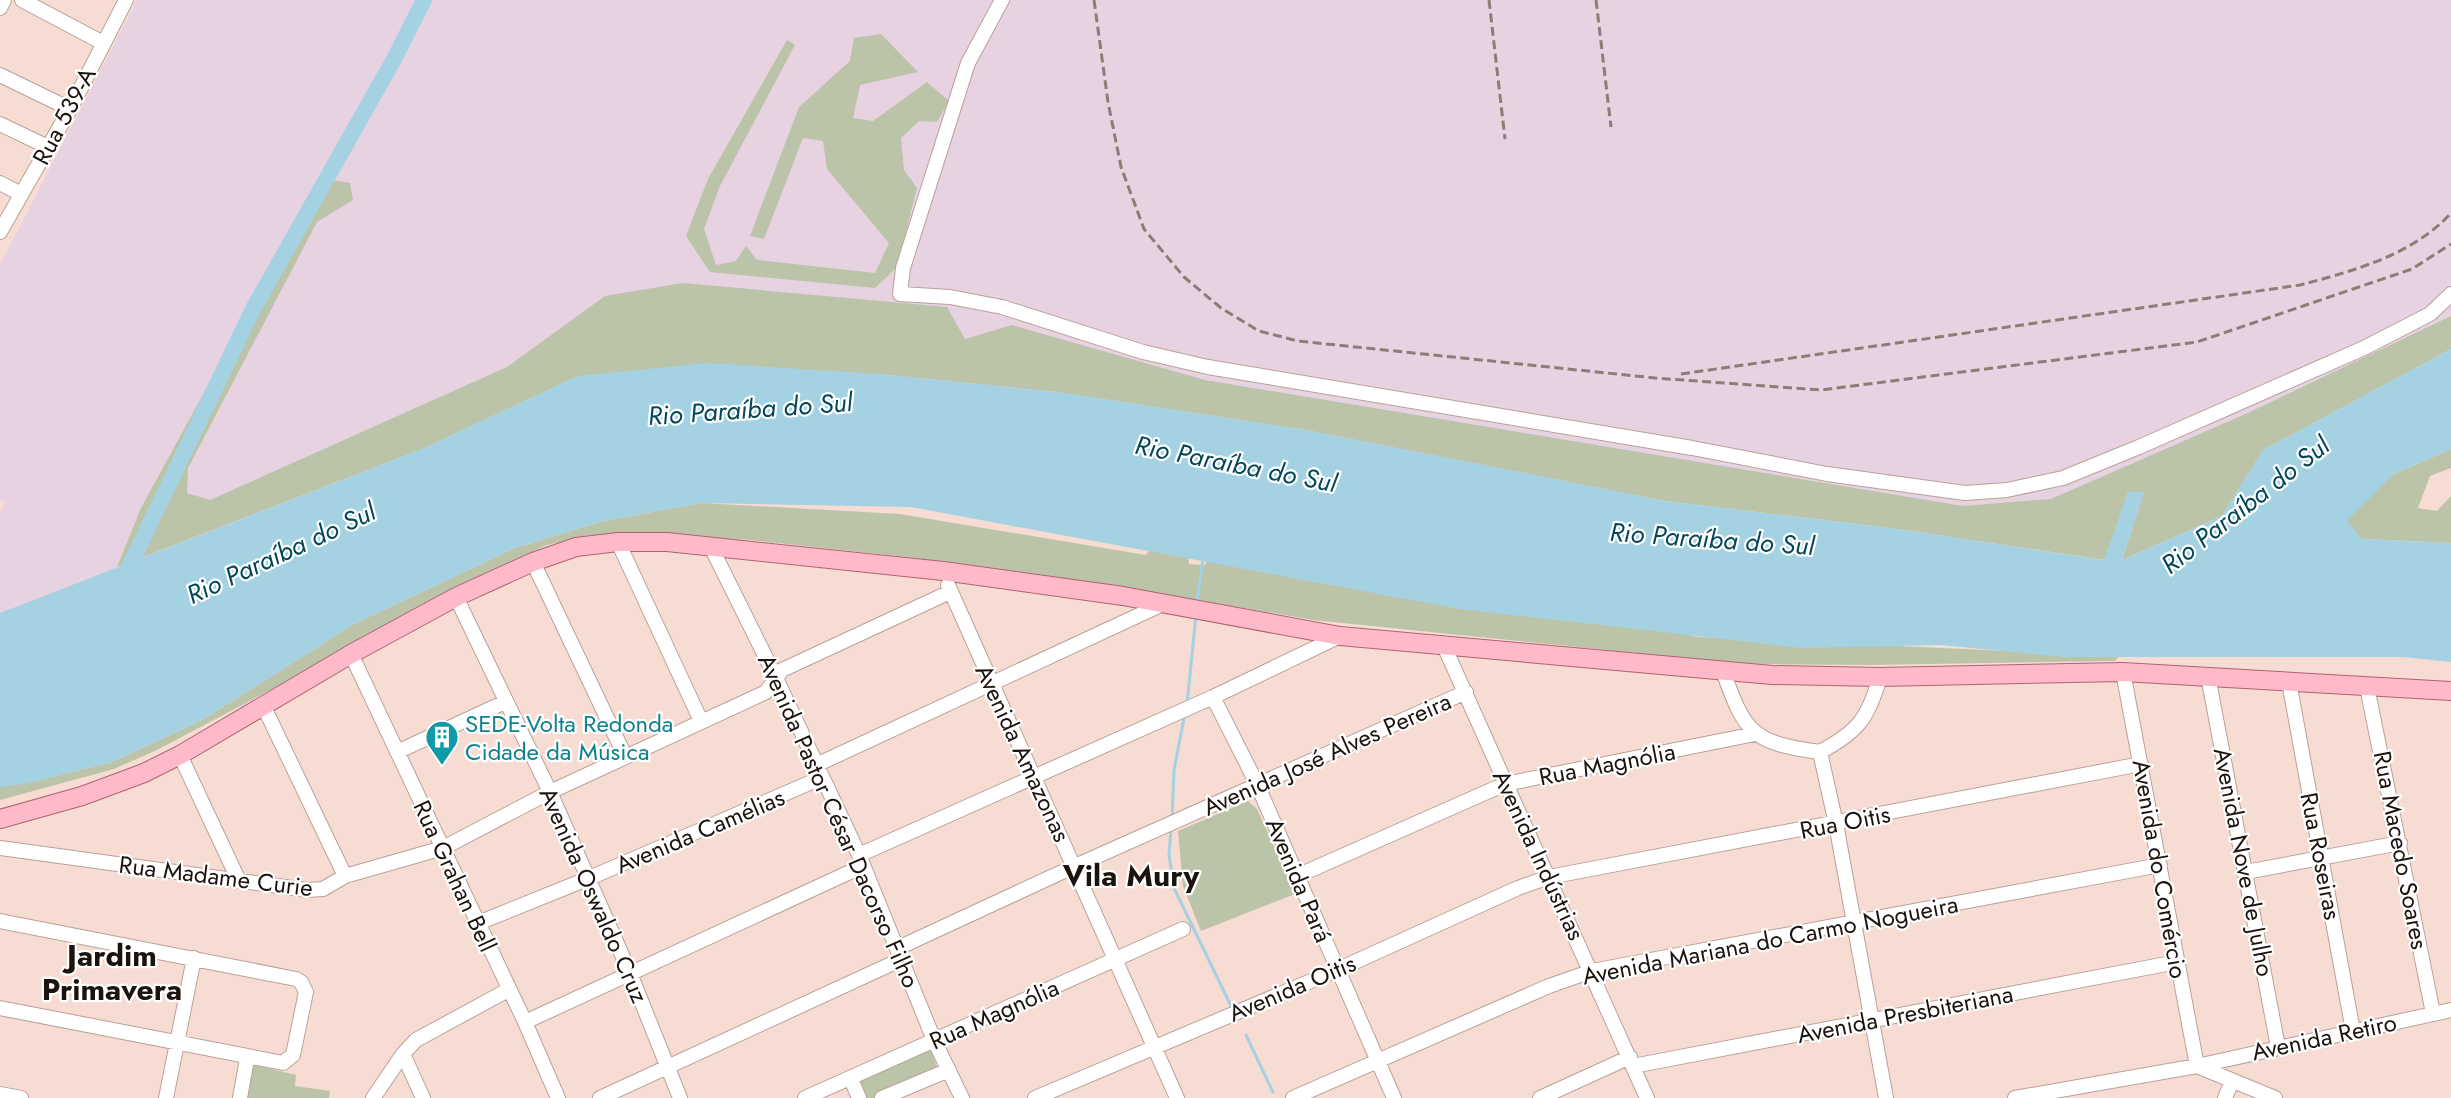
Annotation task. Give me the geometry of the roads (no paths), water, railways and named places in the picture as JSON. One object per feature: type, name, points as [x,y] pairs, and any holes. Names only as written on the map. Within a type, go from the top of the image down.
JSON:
[{"type":"main road","points":[[0,819],[82,796],[144,773],[180,755],[351,654],[456,597],[533,562],[576,547],[618,542],[711,547],[943,571],[1165,603],[1340,636],[1772,675],[1880,676],[2123,672],[2450,691]]},
{"type":"street","points":[[0,9],[4,0]]},
{"type":"street","points":[[22,0],[103,44]]},
{"type":"street","name":"Rua 539-A","points":[[0,232],[70,109],[126,0]]},
{"type":"street","points":[[1002,0],[968,63],[903,268],[900,294],[950,297],[1002,307],[1143,352],[1208,367],[1692,448],[1827,474],[1918,488],[1976,492],[2007,490],[2063,478],[2139,447],[2364,348],[2430,314],[2451,294]]},
{"type":"street","points":[[0,75],[70,109]]},
{"type":"street","points":[[0,124],[48,147]]},
{"type":"street","points":[[0,183],[21,194]]},
{"type":"street","points":[[618,542],[701,721]]},
{"type":"street","name":"Avenida Pastor César Dacorso Filho","points":[[711,547],[775,676],[861,860],[934,1040],[962,1098]]},
{"type":"street","points":[[533,562],[625,756]]},
{"type":"street","name":"Avenida Amazonas","points":[[943,571],[990,684],[1075,866],[1177,1098]]},
{"type":"street","name":"Rua Madame Curie","points":[[0,848],[307,890],[323,889],[345,876],[443,848],[550,792],[766,692],[775,676],[782,670],[950,592]]},
{"type":"street","name":"Avenida Oswaldo Cruz","points":[[456,597],[550,792],[630,973],[680,1098]]},
{"type":"street","points":[[816,765],[1165,603]]},
{"type":"street","points":[[525,1022],[1033,778],[1213,697],[1340,636]]},
{"type":"street","name":"Avenida Indústrias","points":[[1444,646],[1592,971],[1647,1098]]},
{"type":"street","name":"Rua Grahan Bell","points":[[351,654],[525,1022],[558,1098]]},
{"type":"street","points":[[1723,670],[1736,706],[1755,734],[1784,745],[1820,752],[1845,739],[1860,726],[1874,700],[1880,676]]},
{"type":"street","name":"Avenida do Comércio","points":[[2123,672],[2197,1066]]},
{"type":"street","name":"Avenida Nove de Julho","points":[[2208,676],[2278,1047]]},
{"type":"street","name":"Rua Roseiras","points":[[2289,682],[2353,1031]]},
{"type":"street","name":"Rua Macedo Soares","points":[[2367,687],[2433,1013]]},
{"type":"street","name":"Avenida José Alves Pereira","points":[[1075,866],[1466,692]]},
{"type":"street","name":"Avenida Pará","points":[[1213,697],[1257,784],[1394,1098]]},
{"type":"street","points":[[397,752],[505,702]]},
{"type":"street","points":[[264,707],[345,876]]},
{"type":"street","name":"Rua Magnólia","points":[[1297,876],[1506,784],[1755,734]]},
{"type":"street","points":[[1820,752],[1836,824],[1887,1098]]},
{"type":"street","points":[[180,755],[238,879]]},
{"type":"street","name":"Rua Oitis","points":[[1549,877],[2141,764]]},
{"type":"street","name":"Avenida Camélias","points":[[477,923],[587,879],[821,778]]},
{"type":"street","points":[[2246,872],[2400,843]]},
{"type":"street","name":"Avenida Mariana do Carmo Nogueira","points":[[1293,1098],[1379,1063],[1549,986],[1592,971],[1854,924],[2160,865]]},
{"type":"street","points":[[600,1098],[667,1069],[1075,866]]},
{"type":"street","name":"Avenida Oitis","points":[[1035,1098],[1338,969],[1518,888],[1549,877]]},
{"type":"street","points":[[0,921],[296,979],[301,982],[306,992],[293,1055],[283,1064],[247,1059],[0,1008]]},
{"type":"street","name":"Rua Magnólia","points":[[805,1098],[1183,929]]},
{"type":"street","points":[[166,1098],[194,958]]},
{"type":"street","name":"Avenida Presbiteriana","points":[[1540,1098],[1567,1093],[1631,1061],[1873,1020],[2177,962]]},
{"type":"street","points":[[373,1098],[403,1054],[416,1040],[508,990]]},
{"type":"street","name":"Avenida Retiro","points":[[2015,1098],[2197,1066],[2451,1010]]},
{"type":"street","points":[[403,1054],[423,1098]]},
{"type":"street","points":[[240,1098],[247,1059]]},
{"type":"street","points":[[2197,1066],[2275,1098]]},
{"type":"street","points":[[882,1098],[949,1070]]},
{"type":"street","points":[[851,1079],[859,1098]]},
{"type":"street","points":[[2225,1098],[2232,1081]]},
{"type":"street","points":[[0,1094],[21,1098]]},
{"type":"water","name":"Rio Paraíba do Sul","points":[[2451,349],[2451,449],[2392,475],[2347,521],[2362,539],[2451,543],[2451,662],[2403,657],[2064,657],[1941,645],[1801,648],[1460,609],[911,507],[702,503],[603,521],[515,548],[354,624],[202,720],[112,762],[25,784],[0,787],[0,613],[422,449],[578,376],[708,363],[878,374],[1057,392],[1306,430],[1665,501],[1891,528],[2104,560],[2128,492],[2144,492],[2122,560],[2222,516],[2263,450]]},
{"type":"waterway","points":[[122,582],[253,309],[393,61],[424,0]]},
{"type":"waterway","points":[[1197,602],[1203,558]]},
{"type":"waterway","points":[[1187,704],[1196,615]]},
{"type":"waterway","points":[[1172,819],[1174,770],[1185,713]]},
{"type":"waterway","points":[[1171,829],[1169,855],[1174,888],[1231,1006]]},
{"type":"waterway","points":[[1246,1035],[1273,1092]]},
{"type":"railway","points":[[1094,0],[1108,102],[1121,167],[1144,229],[1184,277],[1221,308],[1259,331],[1298,341],[1655,378],[1821,390],[2197,342],[2412,269],[2451,244]]},
{"type":"railway","points":[[1489,0],[1505,139]]},
{"type":"railway","points":[[1596,0],[1611,127]]},
{"type":"railway","points":[[1681,374],[2300,285],[2341,274],[2400,251],[2436,228],[2451,213]]},
{"type":"place","name":"SEDE-Volta Redonda Cidade da Música","points":[[442,766]]},
{"type":"district","name":"Vila Mury","points":[[1131,875]]},
{"type":"district","name":"Jardim Primavera","points":[[112,972]]}]
